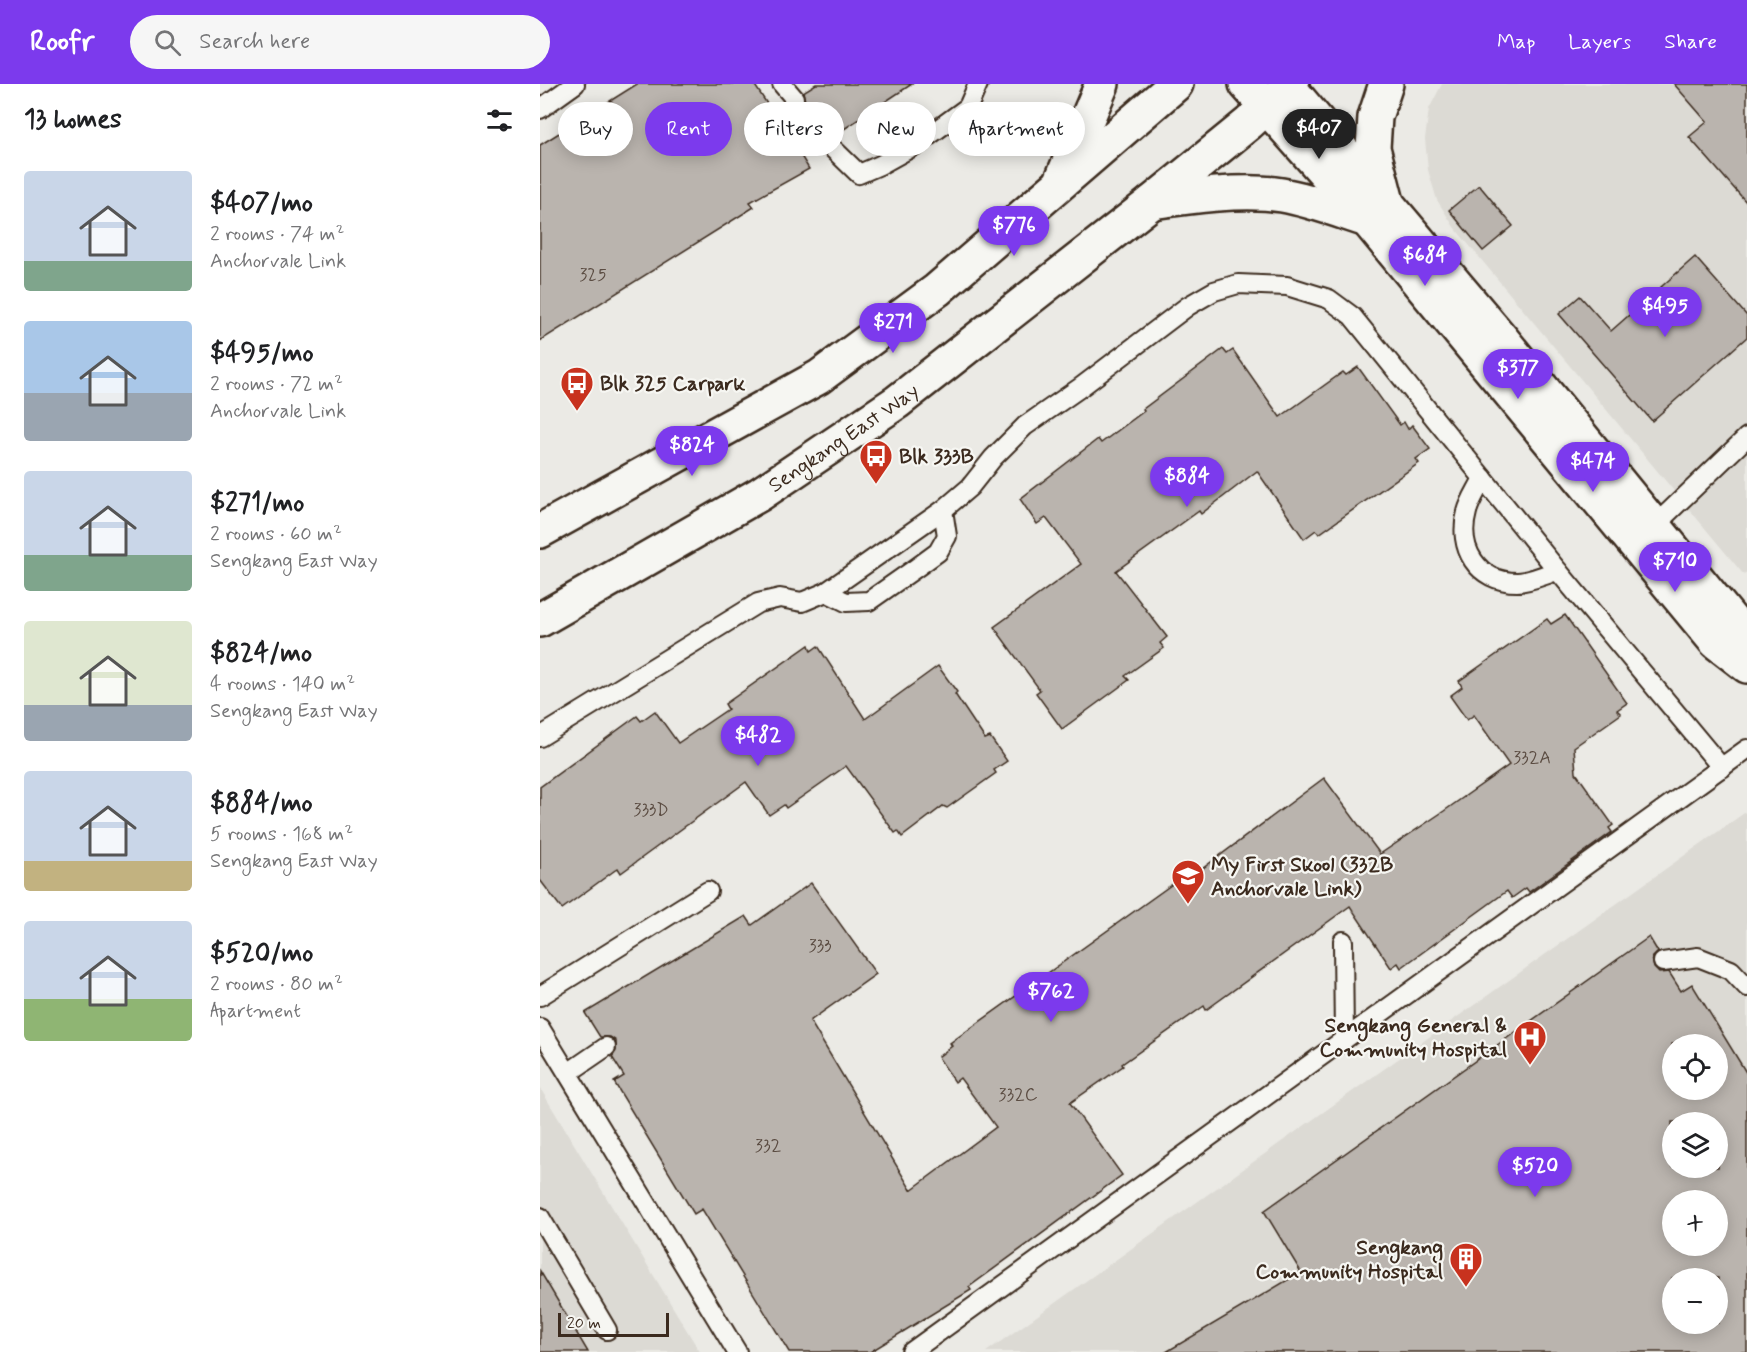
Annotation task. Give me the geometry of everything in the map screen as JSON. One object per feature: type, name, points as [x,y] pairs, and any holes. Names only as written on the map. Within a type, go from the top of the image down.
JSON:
[{"type":"main road","points":[[1059,186],[1102,84]]},
{"type":"main road","points":[[540,531],[819,377],[937,290],[1176,84]]},
{"type":"main road","points":[[1377,211],[1373,148],[1375,117],[1386,84]]},
{"type":"main road","points":[[1276,89],[1377,211],[1716,642],[1747,666]]},
{"type":"main road","name":"Sengkang East Way","points":[[540,620],[760,494],[897,402],[1152,202],[1276,89]]},
{"type":"main road","points":[[1152,202],[1192,196],[1280,195],[1377,211],[1502,339],[1736,626],[1747,645]]},
{"type":"lane","points":[[540,109],[575,84]]},
{"type":"lane","points":[[782,84],[794,98]]},
{"type":"lane","points":[[840,156],[859,174],[880,165],[916,145],[968,106],[978,84]]},
{"type":"lane","points":[[540,737],[758,603],[780,598],[802,602],[826,592],[943,510],[970,487],[993,458],[1025,426],[1188,306],[1214,291],[1238,284],[1287,286],[1329,299],[1352,316],[1558,571],[1722,768]]},
{"type":"lane","points":[[1653,526],[1747,437]]},
{"type":"lane","points":[[1483,478],[1467,511],[1464,541],[1479,568],[1493,578],[1518,582],[1558,571]]},
{"type":"lane","points":[[826,592],[846,602],[868,601],[916,568],[938,552],[947,536],[943,510]]},
{"type":"lane","points":[[910,1352],[1747,749]]},
{"type":"lane","points":[[540,996],[708,891]]},
{"type":"lane","points":[[1343,941],[1344,1040]]},
{"type":"lane","points":[[1663,962],[1698,957],[1731,970],[1747,987]]},
{"type":"lane","points":[[540,1028],[737,1352]]},
{"type":"lane","points":[[568,1073],[606,1047]]},
{"type":"lane","points":[[540,1217],[607,1330]]},
{"type":"shaded area","points":[[1442,84],[1747,84],[1747,572],[1744,575],[1454,227],[1437,200],[1428,170],[1425,139],[1429,109]]},
{"type":"shaded area","name":"Sengkang General & Community Hospital","points":[[1747,811],[1747,1352],[986,1352]]},
{"type":"shaded area","points":[[540,1088],[700,1352],[540,1352]]},
{"type":"building","points":[[637,84],[754,84],[766,102],[744,102],[744,156],[801,156],[809,169],[750,202],[754,207],[540,341],[540,145],[558,134],[558,156],[633,156],[633,102],[608,102]]},
{"type":"building","points":[[816,84],[912,84],[885,102],[856,102],[856,121],[844,129],[844,102],[804,102],[803,92]]},
{"type":"building","points":[[1674,84],[1747,84],[1747,203],[1689,137],[1707,122]]},
{"type":"building","points":[[1479,185],[1513,226],[1483,251],[1449,210]]},
{"type":"building","points":[[1695,257],[1747,316],[1747,337],[1652,421],[1559,314],[1580,296],[1611,331]]},
{"type":"building","points":[[1223,349],[1227,354],[1233,350],[1280,417],[1343,372],[1346,375],[1358,367],[1400,425],[1404,422],[1408,429],[1412,425],[1430,449],[1416,459],[1419,463],[1319,534],[1316,530],[1304,539],[1257,471],[1201,514],[1199,511],[1116,571],[1167,637],[1160,643],[1164,648],[1125,676],[1129,680],[1062,729],[1036,693],[1040,690],[994,627],[1081,564],[1046,518],[1037,524],[1020,499],[1098,439],[1101,443]]},
{"type":"building","points":[[1565,615],[1627,703],[1617,710],[1621,714],[1574,747],[1576,773],[1613,825],[1609,828],[1612,832],[1529,892],[1526,888],[1512,898],[1507,891],[1401,968],[1398,963],[1391,968],[1350,906],[1206,1010],[1204,1006],[1070,1103],[1122,1175],[969,1287],[971,1290],[870,1352],[789,1352],[702,1209],[694,1214],[614,1082],[624,1076],[612,1057],[616,1051],[616,1041],[610,1037],[600,1037],[585,1013],[746,916],[752,925],[811,883],[876,974],[810,1021],[911,1190],[996,1127],[960,1078],[955,1082],[938,1057],[952,1046],[950,1043],[1192,870],[1195,874],[1324,778],[1380,854],[1444,811],[1509,765],[1474,715],[1467,720],[1450,696],[1462,687],[1459,681],[1547,619],[1551,624]]},
{"type":"building","points":[[809,645],[811,651],[818,646],[865,719],[938,666],[957,692],[955,694],[985,739],[990,737],[1007,761],[994,770],[996,773],[947,808],[943,806],[902,837],[898,831],[895,833],[846,766],[786,808],[784,805],[769,815],[746,782],[621,873],[618,868],[562,909],[540,880],[540,787],[637,716],[641,721],[655,711],[678,743],[728,709],[725,704]]},
{"type":"building","name":"Sengkang General & Community Hospital","points":[[1649,937],[1658,952],[1652,958],[1654,968],[1659,973],[1669,972],[1681,991],[1692,984],[1723,1034],[1662,1034],[1662,1100],[1728,1100],[1728,1043],[1747,1074],[1747,1352],[1166,1352],[1301,1272],[1264,1211]]},
{"type":"building","points":[[540,1271],[588,1352],[540,1352]]},
{"type":"place","name":"Blk 325 Carpark","points":[[577,412]]},
{"type":"place","name":"Blk 333B","points":[[876,485]]},
{"type":"place","name":"My First Skool (332B Anchorvale Link)","points":[[1188,905]]},
{"type":"place","name":"Sengkang General & Community Hospital","points":[[1530,1066]]},
{"type":"place","name":"Sengkang Community Hospital","points":[[1466,1288]]}]
